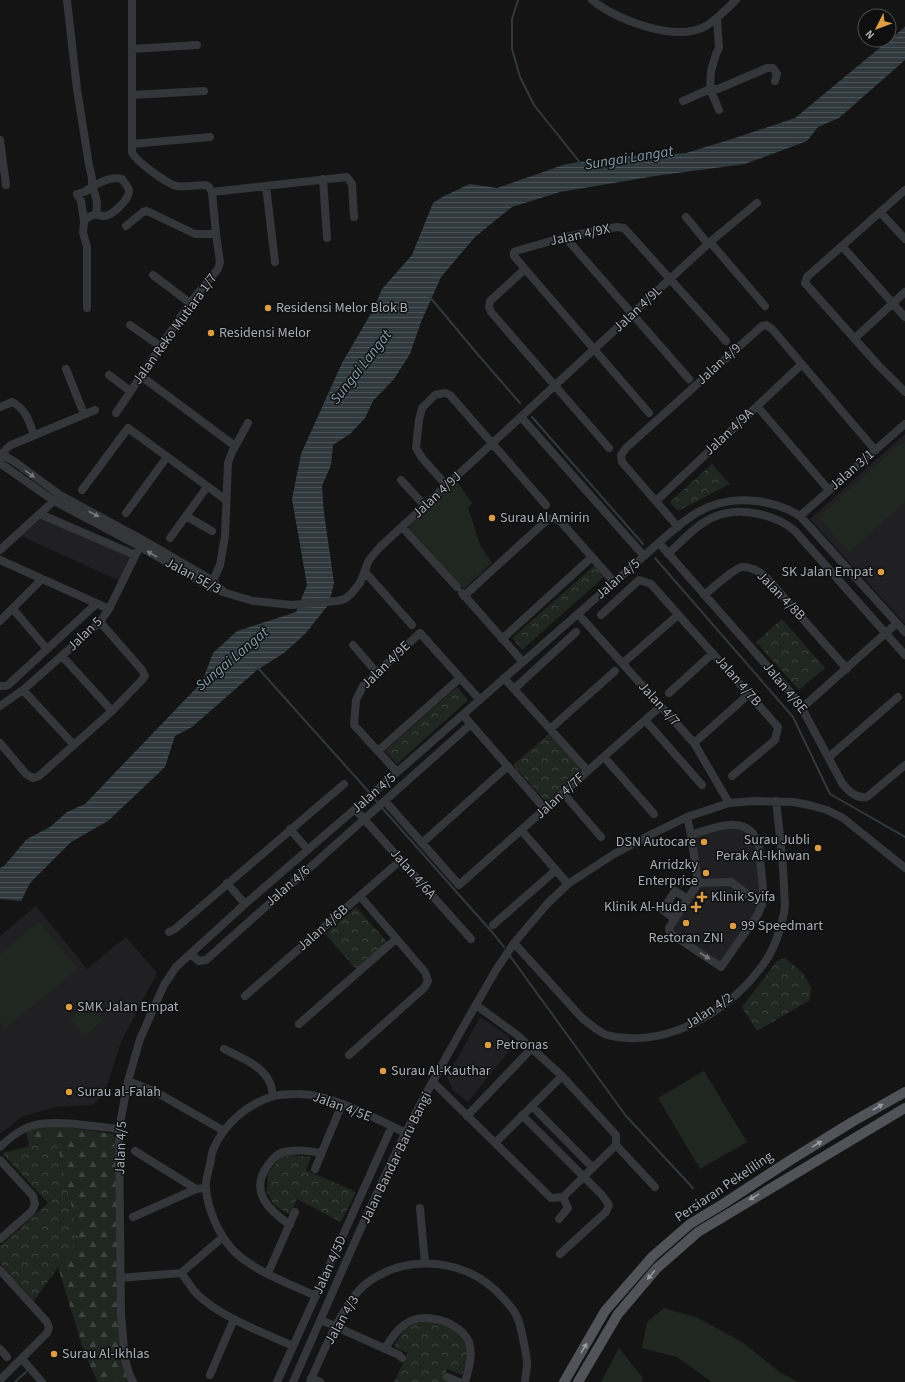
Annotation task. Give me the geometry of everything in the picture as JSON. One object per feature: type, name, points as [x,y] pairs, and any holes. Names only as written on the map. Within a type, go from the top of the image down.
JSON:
[{"type":"main road","name":"Persiaran Pekeliling","points":[[564,1382],[606,1311],[652,1257],[690,1224],[852,1122],[905,1092]]},
{"type":"main road","name":"Persiaran Pekeliling","points":[[578,1382],[618,1314],[657,1268],[698,1232],[905,1108]]},
{"type":"main road","points":[[782,1166],[781,1168],[783,1172],[788,1177]]},
{"type":"street","points":[[67,0],[77,89],[92,178],[92,187],[97,199],[96,214]]},
{"type":"street","points":[[132,0],[132,152],[134,156],[147,168],[176,186],[206,185],[212,192],[347,177],[352,184],[354,217]]},
{"type":"street","points":[[592,0],[613,14],[652,29],[665,32],[686,32],[697,30],[706,26],[736,0]]},
{"type":"street","points":[[717,18],[719,48],[711,72],[710,89],[719,110]]},
{"type":"street","points":[[132,49],[197,45]]},
{"type":"street","points":[[683,101],[710,89],[718,89],[767,68],[773,68],[777,74],[774,80]]},
{"type":"street","points":[[132,95],[204,91]]},
{"type":"street","points":[[132,144],[210,137]]},
{"type":"street","points":[[0,140],[6,185]]},
{"type":"street","points":[[84,221],[88,217],[96,214],[104,216],[113,213],[128,196],[129,190],[122,179],[109,179],[77,194],[81,200],[84,221],[83,233],[87,247],[87,308]]},
{"type":"street","points":[[323,179],[327,238]]},
{"type":"street","points":[[266,186],[275,262]]},
{"type":"street","points":[[905,190],[805,280],[807,286],[905,392]]},
{"type":"street","name":"Jalan Reko Mutiara 1/7","points":[[116,413],[190,303],[218,269],[220,262],[212,192]]},
{"type":"street","name":"Jalan 4/9L","points":[[518,419],[709,243],[757,203]]},
{"type":"street","points":[[126,226],[143,212],[147,211],[195,234],[216,234]]},
{"type":"street","points":[[880,212],[905,239]]},
{"type":"street","points":[[686,218],[765,306]]},
{"type":"street","name":"Jalan 4/9X","points":[[525,269],[514,256],[514,252],[565,237],[617,227],[624,228],[671,278]]},
{"type":"street","points":[[565,237],[689,378]]},
{"type":"street","points":[[842,246],[905,317]]},
{"type":"street","points":[[609,448],[491,312],[489,307],[490,301],[525,269],[649,413]]},
{"type":"street","points":[[153,275],[190,303]]},
{"type":"street","points":[[671,278],[726,341]]},
{"type":"street","points":[[855,338],[905,292]]},
{"type":"street","points":[[130,325],[160,346]]},
{"type":"street","name":"Jalan 4/9","points":[[678,527],[622,462],[621,456],[626,448],[762,326],[766,325],[772,329],[875,450]]},
{"type":"street","name":"Jalan 4/9A","points":[[656,501],[802,364]]},
{"type":"street","points":[[66,369],[84,414]]},
{"type":"street","points":[[109,375],[130,391]]},
{"type":"street","points":[[145,379],[235,446]]},
{"type":"street","points":[[447,486],[422,458],[416,448],[422,408],[436,395],[445,393],[450,395],[546,505]]},
{"type":"street","points":[[0,407],[12,402],[20,406],[28,417],[34,435]]},
{"type":"street","points":[[757,406],[829,490]]},
{"type":"street","points":[[1,458],[6,450],[12,445],[95,410]]},
{"type":"street","points":[[518,419],[644,556]]},
{"type":"street","name":"Jalan 4/9J","points":[[226,593],[253,601],[292,605],[345,599],[360,583],[371,557],[518,419]]},
{"type":"street","points":[[203,575],[215,580],[222,558],[225,536],[228,463],[235,446],[248,423]]},
{"type":"street","name":"Jalan 3/1","points":[[800,516],[905,424]]},
{"type":"street","points":[[82,490],[128,428],[226,500]]},
{"type":"street","points":[[126,513],[167,457]]},
{"type":"street","name":"Jalan 5E/3","points":[[1,458],[141,543],[215,580]]},
{"type":"street","name":"Jalan 5E/3","points":[[1,458],[54,501],[215,580],[226,593]]},
{"type":"street","points":[[401,480],[425,506]]},
{"type":"street","name":"Jalan 5E/3","points":[[170,538],[207,487]]},
{"type":"street","points":[[0,550],[60,495]]},
{"type":"street","name":"Jalan 4/5","points":[[133,1382],[125,1359],[121,1315],[119,1129],[128,1081],[140,1039],[164,985],[176,967],[245,904],[522,662],[659,543],[698,512],[722,503],[750,500],[773,504],[792,511],[800,516],[905,632]]},
{"type":"street","points":[[668,554],[694,530],[714,516],[741,512],[754,513],[770,517],[787,524],[795,531],[905,655]]},
{"type":"street","points":[[40,514],[135,555]]},
{"type":"street","points":[[186,516],[212,530]]},
{"type":"street","points":[[461,592],[547,520],[554,518],[561,522],[614,582]]},
{"type":"street","points":[[402,527],[522,662]]},
{"type":"street","name":"Jalan 5","points":[[0,706],[22,690],[100,622],[109,609],[141,543]]},
{"type":"street","name":"Jalan 4/8E","points":[[659,543],[803,707],[846,788],[850,792],[862,798],[867,797],[905,765]]},
{"type":"street","points":[[502,639],[592,557]]},
{"type":"street","points":[[0,560],[109,609]]},
{"type":"street","name":"Jalan 4/8B","points":[[704,595],[734,571],[742,567],[754,569],[765,576],[847,669]]},
{"type":"street","points":[[365,572],[412,625]]},
{"type":"street","points":[[0,621],[42,579]]},
{"type":"street","name":"Jalan 4/7B","points":[[601,615],[639,580],[651,584],[778,727],[775,740],[732,776]]},
{"type":"street","points":[[0,686],[8,685],[96,604]]},
{"type":"street","points":[[13,609],[47,648]]},
{"type":"street","name":"Jalan 4/7","points":[[578,614],[694,743],[729,803]]},
{"type":"street","points":[[623,664],[678,614]]},
{"type":"street","points":[[0,743],[26,774],[33,778],[39,776],[112,711],[141,681],[145,676],[142,670],[100,622]]},
{"type":"street","points":[[803,707],[897,623]]},
{"type":"street","points":[[514,689],[576,632]]},
{"type":"street","name":"Jalan 4/9E","points":[[397,772],[354,725],[356,700],[358,692],[362,686],[420,633],[480,700]]},
{"type":"street","points":[[353,645],[377,673]]},
{"type":"street","points":[[669,693],[713,653]]},
{"type":"street","points":[[62,656],[112,711]]},
{"type":"street","points":[[550,728],[614,671]]},
{"type":"street","points":[[378,751],[460,678]]},
{"type":"street","points":[[504,678],[588,771]]},
{"type":"street","points":[[22,690],[74,746]]},
{"type":"street","points":[[694,743],[749,694]]},
{"type":"street","points":[[829,757],[898,697]]},
{"type":"street","name":"Jalan 4/7F","points":[[422,843],[459,885],[661,706]]},
{"type":"street","points":[[463,715],[546,809]]},
{"type":"street","points":[[645,720],[702,785]]},
{"type":"street","name":"Jalan 4/6","points":[[190,954],[200,962],[206,960],[470,724]]},
{"type":"street","points":[[604,757],[654,814]]},
{"type":"street","points":[[385,801],[422,843],[508,766]]},
{"type":"street","points":[[169,932],[176,928],[344,784]]},
{"type":"street","points":[[563,793],[602,837]]},
{"type":"street","name":"Jalan Bandar Baru Bangi","points":[[293,1382],[358,1234],[406,1133],[433,1082],[496,970],[514,943],[548,903],[568,884],[621,851],[687,817],[729,803],[754,801],[793,802],[827,810],[843,818],[905,868]]},
{"type":"street","name":"Jalan 4/2","points":[[514,943],[582,1018],[594,1028],[608,1035],[640,1039],[659,1036],[679,1030],[709,1014],[741,990],[762,966],[774,946],[784,911],[783,868],[776,801]]},
{"type":"street","name":"Jalan 4/6A","points":[[355,809],[471,939]]},
{"type":"street","points":[[687,817],[692,835],[698,883],[669,928],[670,933],[721,967],[758,914],[762,905],[764,894],[758,847],[750,830],[737,824],[722,826],[692,835]]},
{"type":"street","points":[[290,829],[308,850]]},
{"type":"street","points":[[521,830],[568,884]]},
{"type":"street","name":"Jalan 4/6B","points":[[245,996],[401,860]]},
{"type":"street","points":[[493,925],[556,870]]},
{"type":"street","points":[[698,883],[731,882],[762,905]]},
{"type":"street","points":[[228,883],[245,904]]},
{"type":"street","points":[[675,919],[662,910],[676,891],[688,899]]},
{"type":"street","points":[[350,1055],[424,988],[428,981],[425,972],[360,896]]},
{"type":"street","points":[[300,1024],[396,939]]},
{"type":"street","points":[[476,1005],[517,1035],[562,1076],[616,1135],[616,1145],[655,1187]]},
{"type":"street","points":[[466,1116],[532,1048]]},
{"type":"street","points":[[224,1049],[248,1061],[260,1070],[270,1083],[273,1096]]},
{"type":"street","points":[[495,1143],[562,1076]]},
{"type":"street","points":[[128,1081],[156,1092],[224,1131]]},
{"type":"street","points":[[433,1082],[551,1198],[563,1197],[616,1145]]},
{"type":"street","name":"Jalan 4/5E","points":[[316,1296],[268,1274],[247,1262],[237,1255],[223,1237],[216,1225],[209,1207],[206,1188],[213,1150],[224,1131],[239,1116],[257,1102],[273,1096],[300,1094],[321,1097],[342,1104],[406,1133]]},
{"type":"street","points":[[315,1168],[342,1104]]},
{"type":"street","points":[[532,1106],[592,1168]]},
{"type":"street","points":[[522,1115],[602,1195],[609,1205],[606,1212],[560,1254]]},
{"type":"street","points":[[0,1147],[18,1132],[39,1123],[53,1122],[119,1129]]},
{"type":"street","name":"Jalan 4/5D","points":[[277,1382],[392,1126]]},
{"type":"street","points":[[290,1225],[268,1207],[263,1199],[260,1186],[265,1170],[278,1154],[284,1152],[301,1150],[321,1154]]},
{"type":"street","points":[[135,1151],[196,1189]]},
{"type":"street","points":[[0,1240],[32,1211],[35,1204],[33,1196],[2,1164]]},
{"type":"street","points":[[133,1217],[196,1189],[206,1188]]},
{"type":"street","points":[[559,1219],[568,1208],[563,1197]]},
{"type":"street","points":[[420,1208],[425,1263]]},
{"type":"street","points":[[268,1274],[295,1212]]},
{"type":"street","points":[[120,1278],[182,1273],[223,1237]]},
{"type":"street","name":"Jalan 4/3","points":[[310,1380],[336,1327],[353,1298],[366,1284],[379,1275],[400,1267],[425,1263],[449,1266],[475,1275],[495,1289],[507,1303],[518,1319],[527,1361],[524,1382]]},
{"type":"street","points":[[0,1270],[48,1325],[47,1333],[0,1380]]},
{"type":"street","points":[[182,1273],[197,1293],[214,1307],[234,1319],[293,1346]]},
{"type":"street","points":[[385,1349],[391,1338],[400,1327],[412,1320],[429,1318],[449,1323],[462,1332],[469,1342],[470,1364],[465,1382]]},
{"type":"street","points":[[210,1375],[234,1319]]},
{"type":"street","points":[[321,1320],[400,1355],[402,1358]]},
{"type":"street","points":[[0,1349],[7,1357]]},
{"type":"street","points":[[22,1359],[42,1382]]},
{"type":"street","points":[[447,1377],[459,1382]]},
{"type":"street","points":[[310,1380],[320,1382]]},
{"type":"shaded area","name":"SK Jalan Empat","points":[[905,434],[905,624],[810,519]]},
{"type":"shaded area","points":[[42,518],[132,557],[120,581],[21,536]]},
{"type":"shaded area","points":[[737,827],[749,832],[756,848],[762,894],[760,906],[721,964],[673,932],[673,928],[700,885],[695,837],[704,833]]},
{"type":"shaded area","name":"SMK Jalan Empat","points":[[36,906],[87,969],[126,937],[157,973],[121,1042],[104,1095],[92,1105],[56,1107],[23,1116],[0,1134],[0,936]]},
{"type":"shaded area","points":[[480,1017],[508,1036],[513,1046],[468,1102],[453,1090],[447,1077]]},
{"type":"green space","points":[[904,441],[905,502],[849,552],[818,517]]},
{"type":"green space","points":[[712,464],[730,484],[678,511],[670,502]]},
{"type":"green space","points":[[457,482],[473,504],[468,507],[480,545],[492,563],[464,589],[408,527]]},
{"type":"green space","points":[[594,566],[604,577],[522,650],[512,638]]},
{"type":"green space","points":[[782,619],[825,668],[799,690],[756,642]]},
{"type":"green space","points":[[457,687],[468,700],[397,764],[385,751]]},
{"type":"green space","points":[[550,733],[582,770],[546,802],[513,765]]},
{"type":"green space","points":[[356,907],[387,942],[356,969],[325,934]]},
{"type":"green space","points":[[39,922],[78,969],[3,1030],[0,1020],[0,954]]},
{"type":"green space","points":[[785,958],[802,972],[811,987],[810,1000],[757,1031],[742,1007],[777,961]]},
{"type":"green space","points":[[88,1003],[103,1020],[84,1036],[70,1019]]},
{"type":"green space","points":[[704,1071],[747,1142],[700,1169],[658,1098]]},
{"type":"green space","points":[[53,1125],[114,1134],[125,1369],[131,1382],[98,1382],[85,1355],[58,1267],[79,1237],[56,1140],[29,1146],[26,1131],[39,1126]]},
{"type":"green space","points":[[56,1140],[79,1237],[34,1301],[0,1263],[0,1246],[48,1203],[2,1153]]},
{"type":"green space","points":[[292,1155],[311,1157],[306,1170],[356,1192],[341,1222],[297,1199],[290,1215],[274,1205],[267,1192],[268,1173],[281,1157]]},
{"type":"green space","points":[[664,1308],[698,1318],[742,1342],[781,1373],[798,1382],[712,1382],[677,1357],[642,1348],[647,1322]]},
{"type":"green space","points":[[434,1321],[448,1326],[461,1335],[467,1348],[467,1363],[462,1375],[447,1369],[443,1379],[450,1382],[394,1382],[408,1353],[394,1347],[401,1335],[405,1330],[414,1324]]},
{"type":"green space","points":[[619,1348],[642,1377],[643,1382],[601,1382]]},
{"type":"water","name":"Sungai Langat","points":[[905,27],[905,60],[839,118],[818,127],[807,141],[745,164],[655,176],[560,192],[512,207],[475,237],[441,277],[421,322],[410,354],[394,379],[373,401],[365,418],[350,434],[333,445],[331,465],[322,486],[324,513],[334,583],[329,604],[306,633],[284,653],[257,670],[192,727],[175,736],[165,767],[108,821],[71,842],[30,883],[21,901],[0,899],[0,868],[4,866],[27,839],[50,827],[67,812],[85,804],[202,682],[213,653],[237,631],[296,612],[307,585],[292,499],[301,454],[342,363],[373,310],[382,289],[412,255],[433,203],[444,196],[470,184],[497,188],[566,164],[627,156],[686,153],[795,118],[880,48],[897,48],[897,34]]},
{"type":"waterway","name":"Sungai Langat","points":[[518,0],[512,19],[512,49],[520,77],[534,105],[582,165]]},
{"type":"waterway","points":[[429,296],[520,403]]},
{"type":"waterway","points":[[532,417],[643,544]]},
{"type":"waterway","points":[[655,558],[793,717],[830,794],[905,837]]},
{"type":"waterway","points":[[258,668],[368,791]]},
{"type":"waterway","points":[[383,809],[504,947]]},
{"type":"waterway","points":[[510,956],[626,1116],[693,1188]]},
{"type":"waterway","points":[[15,1382],[26,1372]]},
{"type":"place","name":"Residensi Melor Blok B","points":[[268,308]]},
{"type":"place","name":"Residensi Melor","points":[[211,333]]},
{"type":"place","name":"Surau Al Amirin","points":[[492,518]]},
{"type":"place","name":"SK Jalan Empat","points":[[881,572]]},
{"type":"place","name":"DSN Autocare","points":[[704,842]]},
{"type":"place","name":"Surau Jubli Perak Al-Ikhwan","points":[[818,848]]},
{"type":"place","name":"Arridzky Enterprise","points":[[706,873]]},
{"type":"place","name":"Klinik Syifa","points":[[702,897]]},
{"type":"place","name":"Klinik Al-Huda","points":[[696,907]]},
{"type":"place","name":"Restoran ZNI","points":[[686,923]]},
{"type":"place","name":"99 Speedmart","points":[[733,926]]},
{"type":"place","name":"SMK Jalan Empat","points":[[69,1007]]},
{"type":"place","name":"Petronas","points":[[488,1045]]},
{"type":"place","name":"Surau Al-Kauthar","points":[[383,1071]]},
{"type":"place","name":"Surau al-Falah","points":[[69,1092]]},
{"type":"place","name":"Surau Al-Ikhlas","points":[[54,1354]]}]
